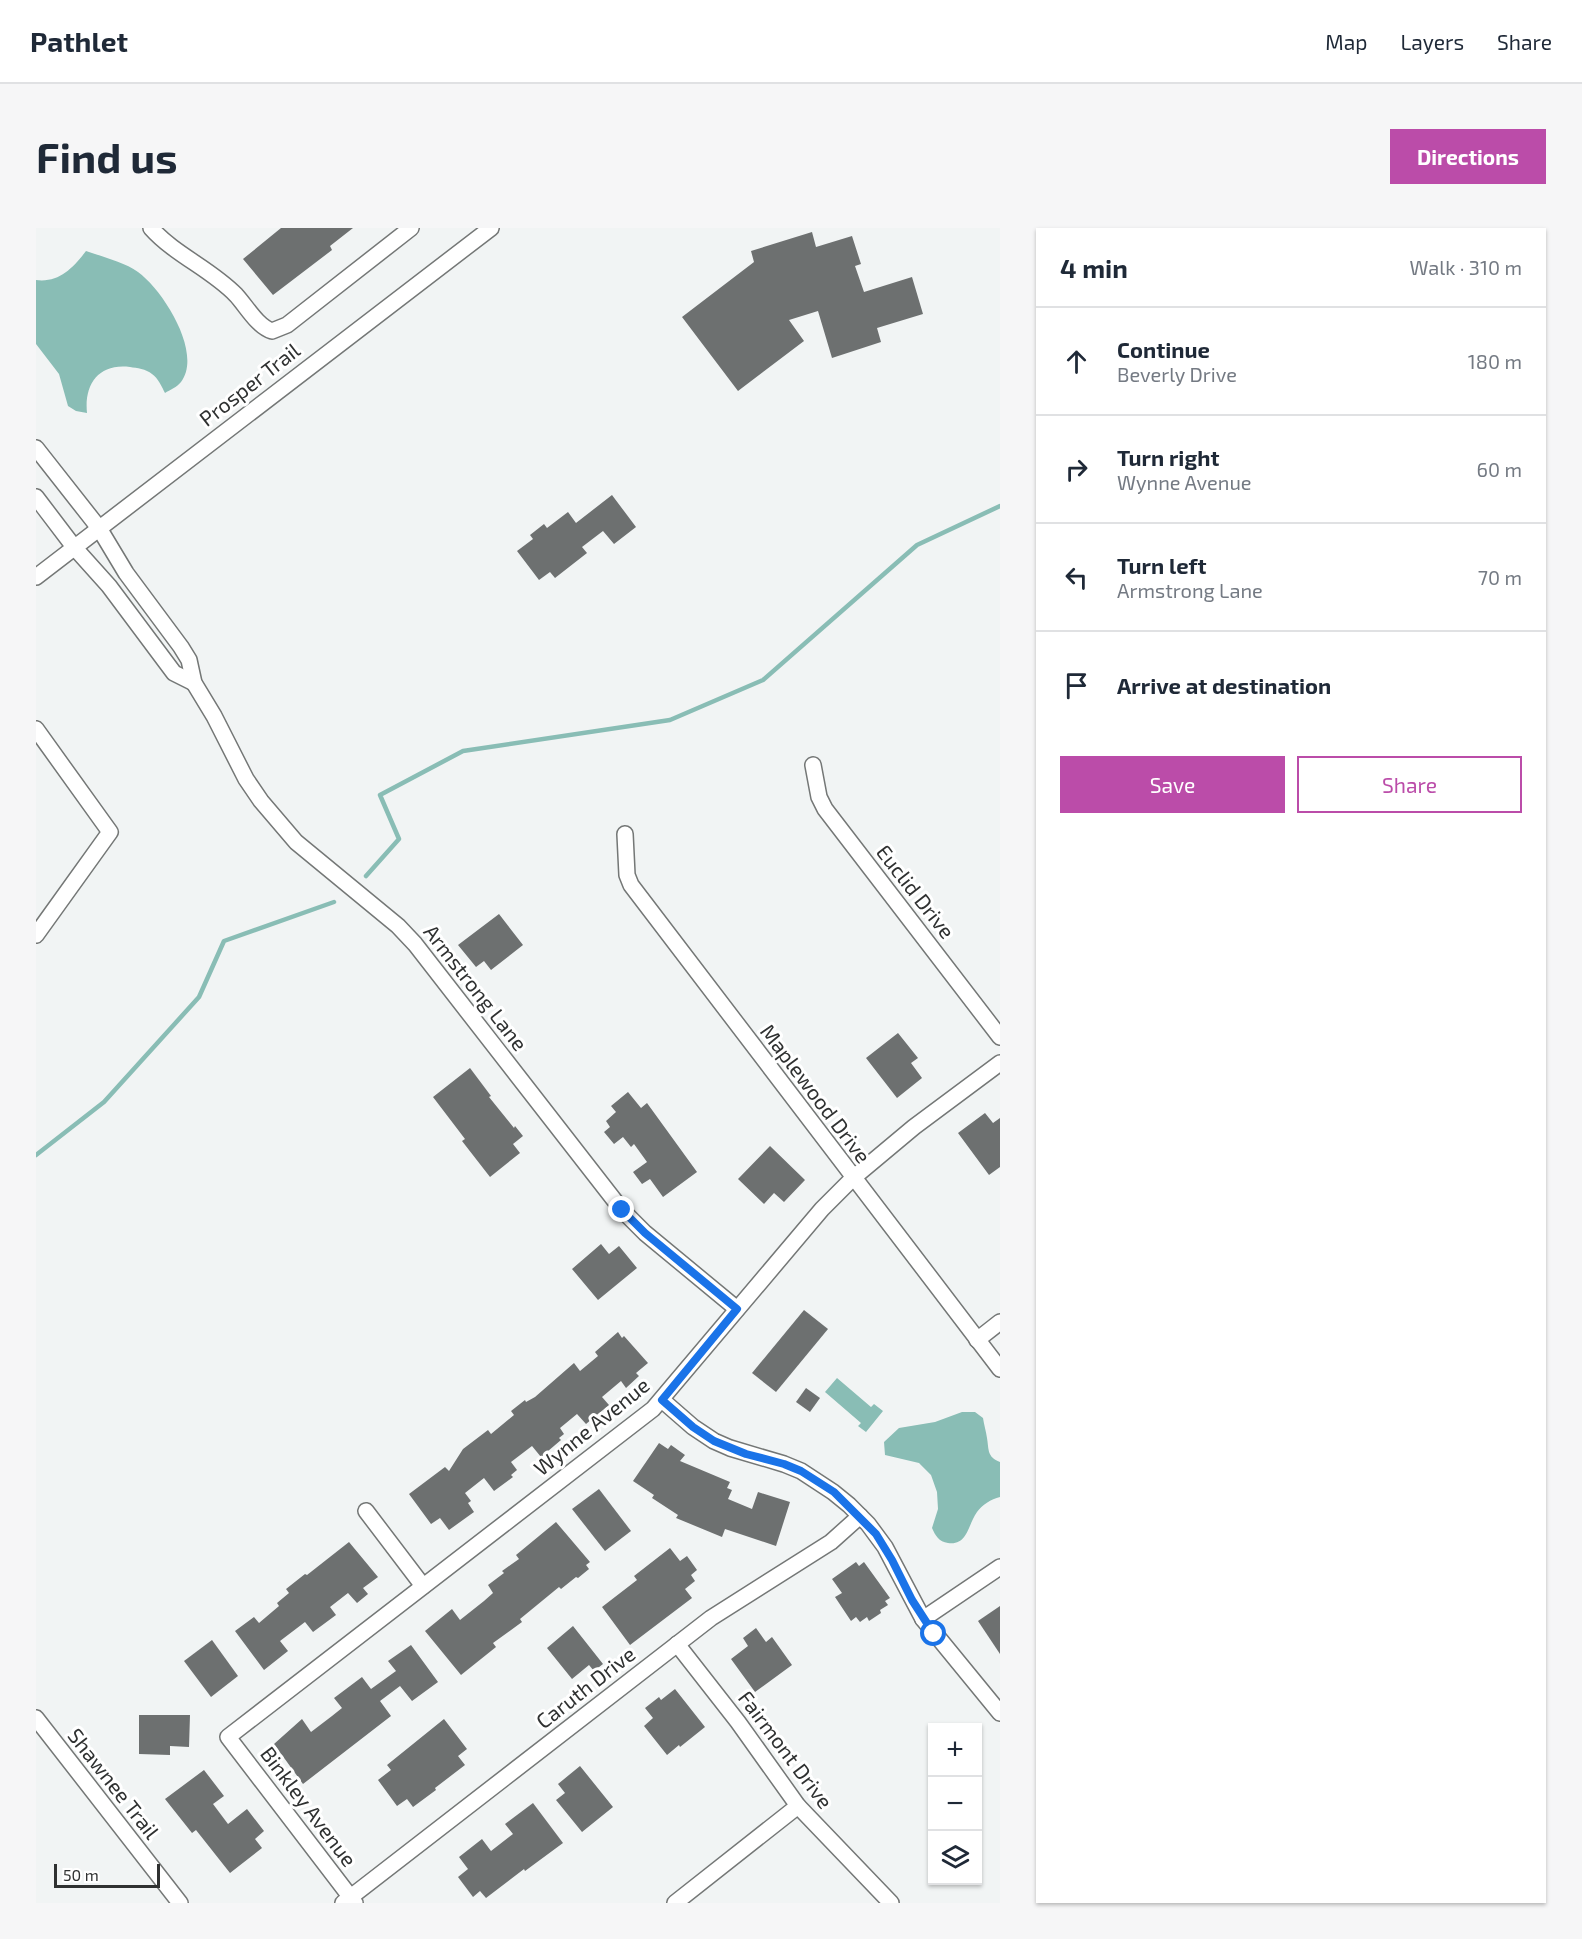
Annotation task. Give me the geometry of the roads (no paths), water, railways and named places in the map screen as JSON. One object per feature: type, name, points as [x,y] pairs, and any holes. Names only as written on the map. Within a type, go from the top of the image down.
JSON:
[{"type":"street","points":[[151,228],[225,285],[268,330],[279,329],[287,325],[411,228]]},
{"type":"street","name":"Prosper Trail","points":[[36,577],[491,228]]},
{"type":"street","name":"Armstrong Lane","points":[[36,447],[99,528],[126,573],[181,647],[189,660],[194,683],[252,790],[278,823],[296,842],[407,934],[622,1210],[645,1233],[737,1309]]},
{"type":"street","name":"Armstrong Lane","points":[[36,497],[74,547],[109,586],[174,673],[194,683]]},
{"type":"street","points":[[36,729],[110,832],[37,930]]},
{"type":"street","name":"Euclid Drive","points":[[813,765],[819,797],[825,809],[1000,1036]]},
{"type":"street","name":"Maplewood Drive","points":[[625,834],[627,875],[631,885],[1000,1369]]},
{"type":"street","name":"Wynne Avenue","points":[[228,1737],[640,1420],[662,1400],[822,1209],[853,1178],[906,1134],[1000,1063]]},
{"type":"street","points":[[977,1340],[1000,1322]]},
{"type":"street","points":[[662,1400],[693,1427],[714,1441],[746,1454],[784,1464],[817,1480],[860,1516],[885,1547],[923,1619],[1000,1713]]},
{"type":"street","points":[[366,1511],[423,1586]]},
{"type":"street","name":"Caruth Drive","points":[[350,1901],[677,1644],[739,1599],[831,1542],[860,1516]]},
{"type":"street","points":[[923,1619],[1000,1567]]},
{"type":"street","name":"Fairmont Drive","points":[[677,1644],[738,1722],[798,1806],[891,1903]]},
{"type":"street","name":"Shawnee Trail","points":[[36,1718],[180,1903]]},
{"type":"street","name":"Binkley Avenue","points":[[228,1737],[350,1901]]},
{"type":"street","points":[[675,1903],[798,1806]]},
{"type":"waterway","points":[[366,876],[399,839],[380,795],[463,751],[670,720],[763,680],[917,545],[1000,506]]},
{"type":"waterway","points":[[36,1155],[104,1102],[199,997],[224,941],[334,902]]}]
